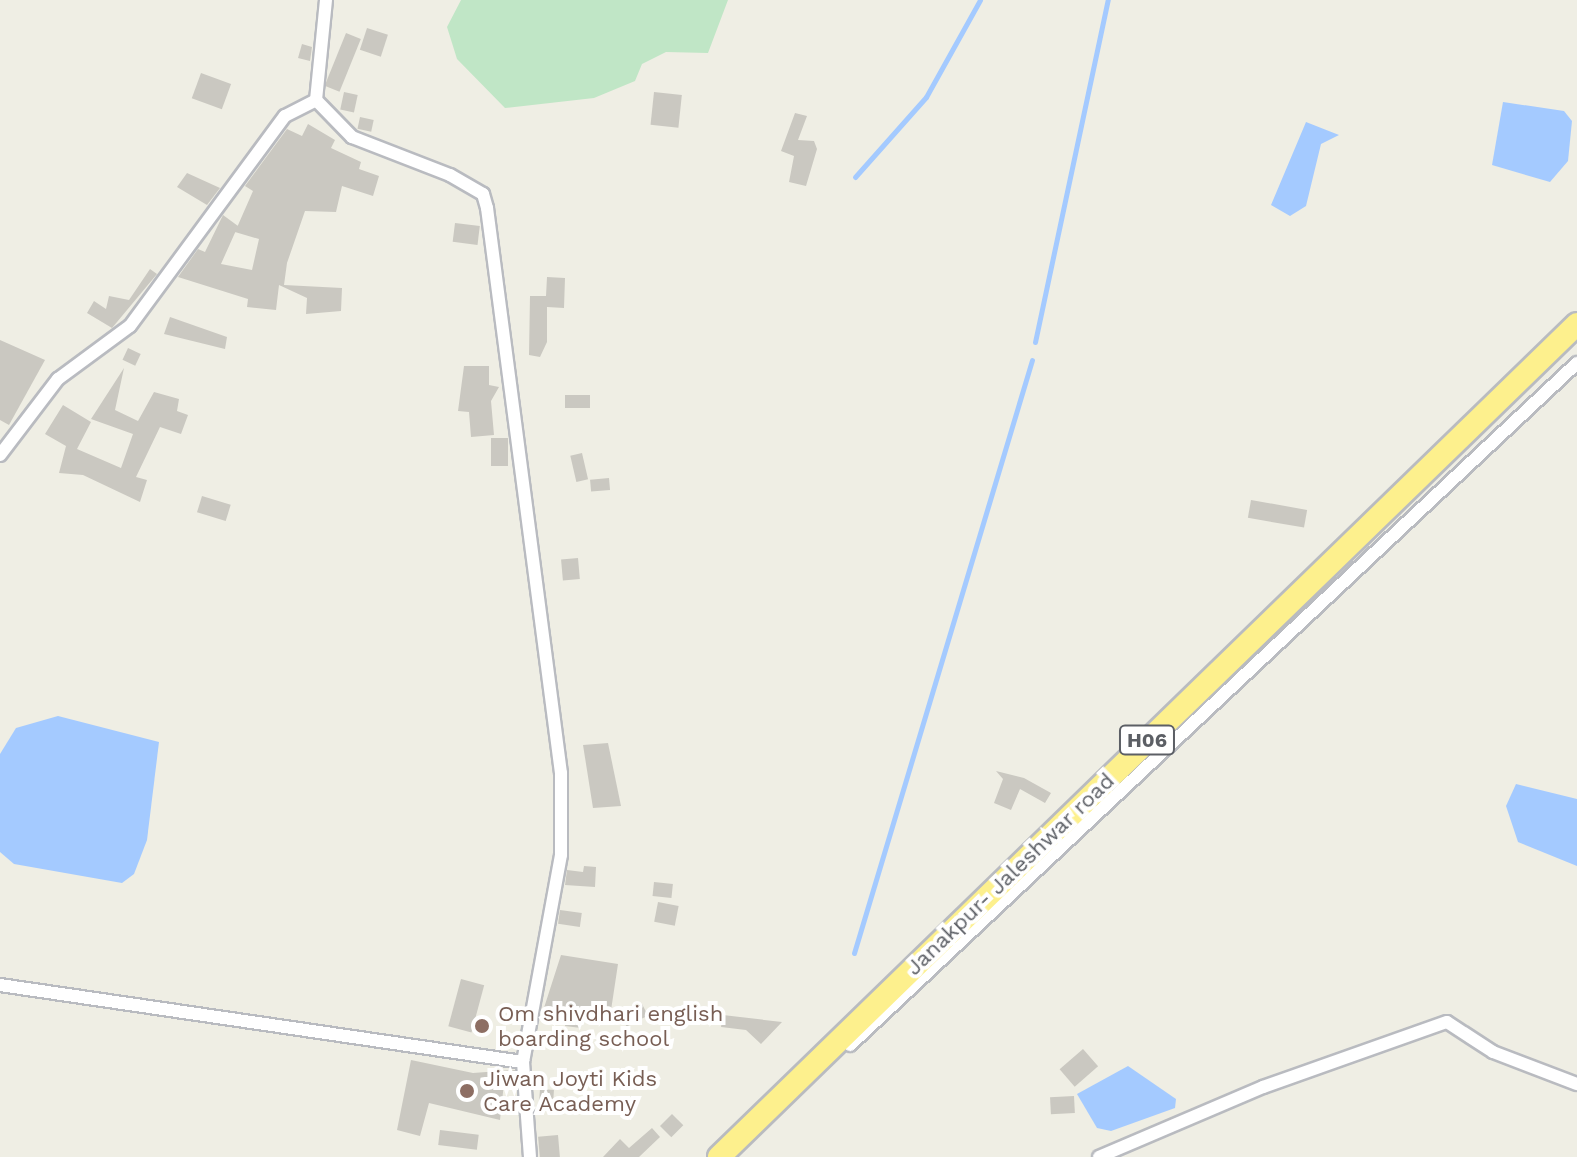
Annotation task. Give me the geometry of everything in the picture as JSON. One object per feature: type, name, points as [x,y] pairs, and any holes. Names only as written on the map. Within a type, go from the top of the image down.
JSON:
[{"type":"highway","name":"Janakpur- Jaleshwar road","points":[[719,1157],[1577,324]]},
{"type":"street","points":[[326,0],[316,100],[352,137],[450,175],[483,194],[487,208],[561,773],[561,855],[523,1062],[530,1157]]},
{"type":"street","points":[[0,455],[58,379],[130,326],[285,116],[316,100]]},
{"type":"street","points":[[729,1157],[1577,363]]},
{"type":"street","points":[[0,985],[523,1062]]},
{"type":"street","points":[[1099,1157],[1263,1087],[1447,1022],[1493,1052],[1577,1084]]},
{"type":"green space","points":[[461,0],[728,0],[708,53],[666,52],[642,64],[635,81],[594,98],[505,108],[457,59],[447,27]]},
{"type":"water","points":[[1503,102],[1564,111],[1572,121],[1568,161],[1550,182],[1492,165]]},
{"type":"water","points":[[1306,122],[1339,135],[1321,144],[1306,206],[1290,216],[1271,205]]},
{"type":"water","points":[[58,716],[159,742],[147,840],[134,874],[122,883],[14,864],[0,852],[0,754],[16,728]]},
{"type":"water","points":[[1516,784],[1577,799],[1577,866],[1518,842],[1506,806]]},
{"type":"water","points":[[1128,1066],[1176,1099],[1175,1108],[1111,1131],[1097,1128],[1077,1094]]},
{"type":"building","points":[[367,28],[388,35],[381,57],[360,50]]},
{"type":"building","points":[[346,33],[361,39],[339,92],[325,86]]},
{"type":"building","points":[[302,44],[312,47],[310,61],[298,58]]},
{"type":"building","points":[[201,73],[231,84],[222,109],[192,98]]},
{"type":"building","points":[[344,92],[358,95],[354,113],[340,110]]},
{"type":"building","points":[[654,92],[682,95],[678,128],[651,125]]},
{"type":"building","points":[[795,113],[807,116],[798,140],[814,141],[817,149],[806,186],[789,182],[794,156],[781,151]]},
{"type":"building","points":[[360,117],[374,120],[371,132],[358,129]]},
{"type":"building","points":[[308,124],[335,140],[331,148],[361,162],[359,169],[379,176],[373,196],[342,186],[336,212],[305,211],[287,263],[284,285],[342,288],[341,311],[306,314],[307,298],[279,285],[276,310],[247,307],[248,299],[178,277],[198,249],[205,252],[223,215],[238,226],[253,191],[245,186],[287,129],[302,136]],"holes":[[[235,232],[259,239],[252,270],[221,264]]]},
{"type":"building","points":[[187,173],[220,188],[207,205],[177,187]]},
{"type":"building","points":[[455,223],[480,226],[477,245],[453,242]]},
{"type":"building","points":[[150,269],[157,274],[112,328],[87,313],[94,301],[106,309],[109,296],[129,300]]},
{"type":"building","points":[[547,277],[565,278],[564,308],[547,307],[547,342],[540,357],[529,355],[530,296],[546,296]]},
{"type":"building","points":[[170,317],[227,337],[225,349],[164,334]]},
{"type":"building","points":[[0,340],[45,360],[9,425],[0,420]]},
{"type":"building","points":[[128,348],[141,354],[135,366],[123,360]]},
{"type":"building","points":[[464,366],[489,366],[489,385],[499,387],[491,401],[494,435],[471,437],[469,412],[458,411]]},
{"type":"building","points":[[124,368],[115,410],[138,421],[154,392],[179,399],[177,411],[188,415],[181,434],[160,427],[136,477],[147,480],[140,502],[83,475],[59,473],[66,446],[45,434],[63,405],[91,422],[77,449],[121,468],[133,434],[91,419]]},
{"type":"building","points":[[565,395],[590,395],[590,408],[565,408]]},
{"type":"building","points":[[491,438],[508,438],[508,466],[491,466]]},
{"type":"building","points":[[582,453],[588,479],[576,482],[570,456]]},
{"type":"building","points":[[609,478],[610,490],[591,492],[590,480]]},
{"type":"building","points":[[202,496],[231,505],[226,521],[197,512]]},
{"type":"building","points":[[1251,500],[1307,510],[1304,528],[1248,518]]},
{"type":"building","points":[[578,558],[580,579],[563,580],[561,559]]},
{"type":"building","points":[[608,743],[621,806],[593,808],[583,745]]},
{"type":"building","points":[[996,771],[1024,778],[1051,793],[1045,803],[1020,789],[1011,810],[994,803],[1003,779]]},
{"type":"building","points":[[584,866],[596,867],[595,887],[565,885],[567,870],[583,872]]},
{"type":"building","points":[[654,882],[673,884],[671,898],[653,896]]},
{"type":"building","points":[[658,902],[679,906],[675,926],[654,922]]},
{"type":"building","points":[[560,910],[582,913],[580,927],[558,924]]},
{"type":"building","points":[[561,955],[618,964],[610,1017],[582,1014],[581,1028],[565,1026],[566,1017],[542,1014]]},
{"type":"building","points":[[461,979],[484,985],[472,1033],[448,1026]]},
{"type":"building","points":[[642,1004],[648,1016],[627,1026],[621,1015]]},
{"type":"building","points":[[723,1015],[782,1022],[761,1044],[746,1030],[721,1027]]},
{"type":"building","points":[[1083,1049],[1098,1066],[1075,1087],[1060,1069]]},
{"type":"building","points":[[411,1060],[473,1073],[515,1070],[514,1084],[504,1083],[500,1120],[429,1103],[420,1136],[397,1130]]},
{"type":"building","points":[[540,1089],[554,1090],[553,1108],[539,1107]]},
{"type":"building","points":[[1074,1096],[1075,1113],[1051,1114],[1050,1097]]},
{"type":"building","points":[[672,1114],[683,1125],[671,1137],[660,1126]]},
{"type":"building","points":[[652,1128],[660,1137],[639,1157],[603,1157],[620,1139],[629,1148]]},
{"type":"building","points":[[440,1130],[479,1135],[477,1150],[438,1145]]},
{"type":"building","points":[[558,1135],[560,1157],[540,1157],[538,1137]]},
{"type":"waterway","points":[[855,177],[926,97],[980,0]]},
{"type":"waterway","points":[[1035,342],[1108,0]]},
{"type":"waterway","points":[[854,953],[1032,360]]},
{"type":"place","name":"Om shivdhari english boarding school","points":[[482,1026]]},
{"type":"place","name":"Jiwan Joyti Kids Care Academy","points":[[467,1091]]}]
